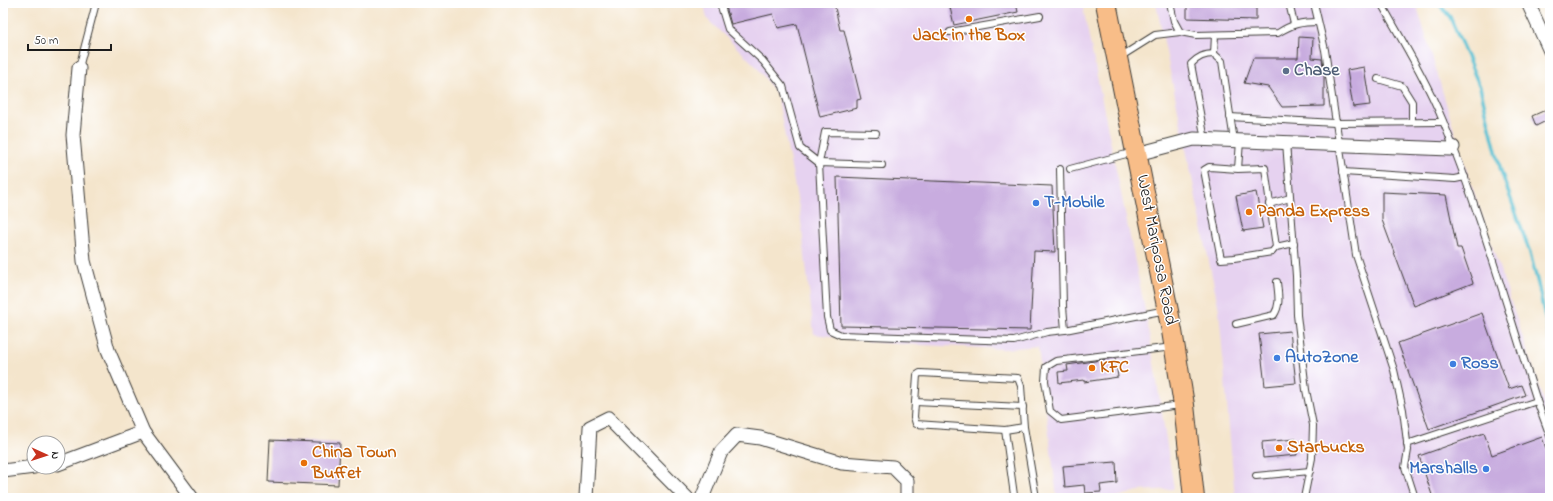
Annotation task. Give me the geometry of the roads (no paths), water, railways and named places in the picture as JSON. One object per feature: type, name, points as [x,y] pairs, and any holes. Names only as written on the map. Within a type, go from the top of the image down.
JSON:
[{"type":"main road","name":"West Mariposa Road","points":[[1106,3],[1137,153],[1174,347],[1184,405],[1194,498]]},
{"type":"street","points":[[1528,3],[1550,51]]},
{"type":"street","points":[[79,68],[72,135],[84,261],[108,350],[143,432],[192,498]]},
{"type":"street","points":[[1137,153],[1194,139],[1402,148],[1450,149],[1452,147]]},
{"type":"street","points":[[586,498],[590,427],[608,418],[687,498]]},
{"type":"street","points":[[66,461],[143,432]]},
{"type":"street","points":[[702,498],[721,452],[737,435],[760,438],[842,464],[893,467],[907,481],[907,498]]},
{"type":"street","points":[[3,471],[26,468]]},
{"type":"lane","points":[[79,68],[96,3]]},
{"type":"lane","points":[[720,3],[728,29],[763,62],[783,86],[800,148],[819,164],[882,166]]},
{"type":"lane","points":[[1170,3],[1174,20],[1180,32]]},
{"type":"lane","points":[[1289,3],[1294,24]]},
{"type":"lane","points":[[1314,3],[1324,50],[1356,255],[1394,370],[1403,410],[1408,450],[1405,467],[1415,498]]},
{"type":"lane","points":[[1381,3],[1423,78],[1443,122],[1465,178],[1537,401],[1550,436]]},
{"type":"lane","points":[[950,32],[1040,16]]},
{"type":"lane","points":[[1117,59],[1155,35],[1180,32],[1196,35],[1278,33],[1294,24],[1318,22]]},
{"type":"lane","points":[[1214,54],[1216,35]]},
{"type":"lane","points":[[1205,140],[1191,64],[1196,58],[1206,54],[1214,54],[1222,61],[1230,117],[1237,141],[1238,169]]},
{"type":"lane","points":[[1378,79],[1402,86],[1412,102],[1412,122]]},
{"type":"lane","points":[[1230,117],[1335,123],[1443,122]]},
{"type":"lane","points":[[876,133],[824,132],[819,164],[827,317],[830,330],[841,335],[1014,342],[1047,332],[1065,330],[1167,310]]},
{"type":"lane","points":[[1286,142],[1296,276],[1296,315],[1306,390],[1313,425],[1312,458],[1304,498]]},
{"type":"lane","points":[[1070,169],[1137,153]]},
{"type":"lane","points":[[1276,247],[1265,168],[1238,169],[1209,167],[1204,170],[1221,259],[1272,252],[1276,247],[1294,243]]},
{"type":"lane","points":[[1060,169],[1063,306],[1065,330]]},
{"type":"lane","points":[[1343,172],[1454,179],[1465,178]]},
{"type":"lane","points":[[1270,204],[1290,198]]},
{"type":"lane","points":[[1236,324],[1274,315],[1278,309],[1279,301],[1277,282]]},
{"type":"lane","points":[[1174,347],[1056,361],[1046,368],[1045,381],[1050,412],[1061,420],[1184,405]]},
{"type":"lane","points":[[1005,430],[1014,495],[1018,498],[1036,497],[1024,427],[1021,386],[1018,378],[920,373],[917,375],[914,417],[916,424],[1005,430],[1024,427]]},
{"type":"lane","points":[[1407,444],[1537,401]]},
{"type":"lane","points":[[915,402],[1023,407]]},
{"type":"lane","points":[[1256,476],[1310,471]]},
{"type":"waterway","points":[[1438,3],[1450,17],[1480,87],[1501,171],[1530,253],[1550,341]]},
{"type":"place","name":"Jack in the Box","points":[[969,19]]},
{"type":"place","name":"Chase","points":[[1286,71]]},
{"type":"place","name":"T-Mobile","points":[[1036,203]]},
{"type":"place","name":"Panda Express","points":[[1249,212]]},
{"type":"place","name":"AutoZone","points":[[1277,358]]},
{"type":"place","name":"Ross","points":[[1453,364]]},
{"type":"place","name":"KFC","points":[[1092,368]]},
{"type":"place","name":"Starbucks","points":[[1279,448]]},
{"type":"place","name":"China Town Buffet","points":[[304,463]]},
{"type":"place","name":"Marshalls","points":[[1486,469]]}]
